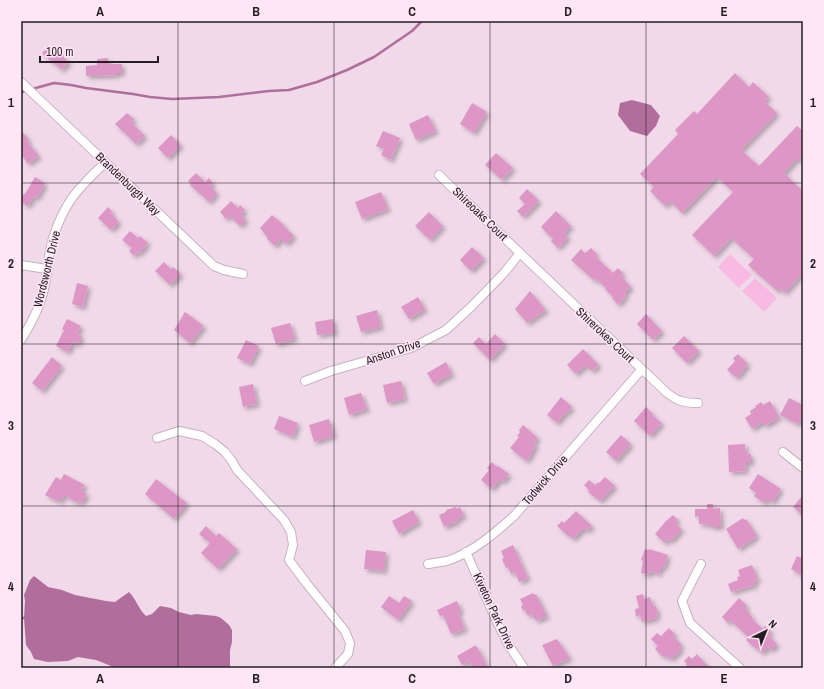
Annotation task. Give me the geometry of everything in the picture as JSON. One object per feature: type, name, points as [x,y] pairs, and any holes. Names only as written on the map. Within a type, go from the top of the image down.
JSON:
[{"type":"street","name":"Brandenburgh Way","points":[[21,82],[214,266],[243,274]]},
{"type":"street","name":"Wordsworth Drive","points":[[21,340],[38,309],[44,289],[52,239],[64,212],[81,187],[105,162]]},
{"type":"street","name":"Shireoaks Court","points":[[439,175],[520,254]]},
{"type":"street","name":"Shirerokes Court","points":[[520,254],[673,397],[685,403],[698,403]]},
{"type":"street","name":"Anston Drive","points":[[305,380],[411,348],[446,330],[472,306],[520,254]]},
{"type":"street","points":[[21,265],[47,269]]},
{"type":"street","name":"Todwick Drive","points":[[428,564],[447,560],[466,552],[491,536],[514,516],[642,369]]},
{"type":"street","points":[[157,438],[179,431],[202,436],[215,444],[225,452],[232,460],[237,470],[284,520],[291,532],[293,545],[289,560],[314,594],[345,631],[350,643],[348,654],[335,668]]},
{"type":"street","points":[[783,452],[803,468]]},
{"type":"street","name":"Kiveton Park Drive","points":[[466,552],[498,624],[508,644],[524,668]]},
{"type":"street","points":[[701,564],[682,601],[690,623],[740,668]]},
{"type":"shaded area","points":[[632,100],[651,105],[660,116],[656,126],[647,136],[630,131],[618,115],[620,103]]},
{"type":"shaded area","points":[[730,254],[752,275],[739,288],[718,267]]},
{"type":"shaded area","points":[[755,278],[777,298],[764,312],[742,291]]},
{"type":"shaded area","points":[[34,576],[48,587],[75,595],[106,601],[115,602],[129,592],[146,616],[152,614],[160,606],[191,615],[216,616],[221,618],[232,630],[230,668],[116,668],[96,660],[78,657],[68,661],[48,662],[34,659],[26,645],[24,595],[30,580]]},
{"type":"building","points":[[48,47],[53,52],[56,50],[69,62],[61,70],[42,53]]},
{"type":"building","points":[[108,58],[108,64],[122,64],[122,73],[117,73],[117,75],[86,76],[86,66],[97,65],[97,59]]},
{"type":"building","points":[[735,73],[749,87],[753,82],[769,97],[764,101],[777,113],[741,150],[759,166],[797,126],[803,131],[803,155],[798,161],[796,159],[784,173],[803,191],[803,273],[784,293],[780,288],[777,291],[748,265],[754,259],[731,238],[714,256],[692,235],[733,192],[717,177],[682,213],[670,201],[665,206],[650,191],[654,187],[640,174],[678,134],[675,130],[694,111],[697,114]]},
{"type":"building","points":[[472,103],[487,112],[474,133],[460,124]]},
{"type":"building","points":[[127,113],[134,119],[131,122],[145,136],[136,144],[115,124]]},
{"type":"building","points":[[428,115],[436,131],[416,140],[409,124]]},
{"type":"building","points":[[21,130],[29,140],[27,141],[39,156],[28,164],[21,154]]},
{"type":"building","points":[[383,131],[400,138],[391,160],[381,155],[384,149],[376,146]]},
{"type":"building","points":[[171,135],[181,145],[168,158],[158,148]]},
{"type":"building","points":[[496,153],[513,168],[502,180],[485,165]]},
{"type":"building","points":[[196,173],[205,182],[209,178],[213,183],[210,186],[217,193],[209,202],[190,185],[191,184],[188,181]]},
{"type":"building","points":[[35,177],[45,183],[37,198],[34,196],[28,206],[21,202],[21,198]]},
{"type":"building","points":[[527,189],[539,201],[523,217],[517,211],[525,204],[519,198]]},
{"type":"building","points":[[381,192],[388,209],[362,219],[355,202]]},
{"type":"building","points":[[231,201],[238,208],[240,205],[245,210],[241,214],[246,220],[240,226],[230,216],[226,219],[220,212]]},
{"type":"building","points":[[108,207],[119,222],[111,230],[98,218]]},
{"type":"building","points":[[556,211],[571,226],[564,233],[568,237],[558,248],[551,241],[553,239],[541,227]]},
{"type":"building","points":[[429,212],[443,226],[430,240],[415,226]]},
{"type":"building","points":[[272,215],[294,236],[286,244],[281,239],[275,246],[267,239],[268,238],[260,228]]},
{"type":"building","points":[[130,231],[138,238],[140,236],[148,243],[139,254],[137,252],[134,256],[129,251],[132,248],[122,240]]},
{"type":"building","points":[[472,247],[484,258],[471,271],[460,260]]},
{"type":"building","points":[[591,248],[597,254],[595,256],[613,273],[618,268],[623,273],[621,276],[631,287],[624,294],[626,296],[618,305],[605,289],[606,288],[596,279],[595,281],[571,260],[581,249],[585,253]]},
{"type":"building","points":[[164,262],[171,269],[173,267],[181,274],[170,285],[155,271]]},
{"type":"building","points":[[77,283],[88,286],[83,307],[72,304]]},
{"type":"building","points":[[530,291],[546,310],[527,323],[515,309]]},
{"type":"building","points":[[418,297],[425,309],[409,319],[401,307]]},
{"type":"building","points":[[377,310],[381,327],[361,332],[356,316]]},
{"type":"building","points":[[185,312],[204,326],[190,343],[174,330]]},
{"type":"building","points":[[646,314],[662,331],[653,340],[637,324]]},
{"type":"building","points":[[67,319],[81,326],[77,334],[82,336],[78,344],[73,342],[68,352],[56,346],[64,330],[62,329]]},
{"type":"building","points":[[333,319],[335,333],[317,335],[315,322]]},
{"type":"building","points":[[290,323],[295,339],[276,344],[271,328]]},
{"type":"building","points":[[495,334],[505,344],[490,360],[473,343],[479,337],[486,344]]},
{"type":"building","points":[[684,336],[699,351],[687,363],[672,348]]},
{"type":"building","points":[[246,340],[259,346],[250,364],[237,358]]},
{"type":"building","points":[[583,349],[599,365],[592,371],[586,365],[576,374],[567,365]]},
{"type":"building","points":[[738,354],[748,364],[737,378],[727,370],[735,361],[733,358]]},
{"type":"building","points":[[52,357],[62,366],[42,391],[32,383]]},
{"type":"building","points":[[446,362],[452,374],[434,384],[427,373]]},
{"type":"building","points":[[401,381],[405,399],[387,403],[383,385]]},
{"type":"building","points":[[253,384],[257,404],[243,407],[239,387]]},
{"type":"building","points":[[361,393],[367,409],[349,415],[344,398]]},
{"type":"building","points":[[561,397],[572,407],[557,423],[547,415]]},
{"type":"building","points":[[789,398],[803,405],[803,422],[800,420],[798,424],[780,415]]},
{"type":"building","points":[[770,401],[779,417],[765,426],[763,422],[752,429],[745,418],[751,414],[750,411],[756,407],[755,406],[761,402],[763,405]]},
{"type":"building","points":[[646,407],[653,414],[652,415],[662,423],[650,436],[634,421]]},
{"type":"building","points":[[279,416],[298,423],[293,437],[274,429]]},
{"type":"building","points":[[329,419],[334,436],[314,442],[309,425]]},
{"type":"building","points":[[523,425],[538,438],[533,444],[536,446],[531,453],[532,454],[526,461],[510,448],[519,437],[517,436],[520,432],[519,430]]},
{"type":"building","points":[[621,435],[631,444],[616,461],[606,452]]},
{"type":"building","points":[[745,444],[746,454],[751,454],[751,463],[745,463],[746,471],[729,472],[728,445]]},
{"type":"building","points":[[492,462],[497,467],[498,466],[509,474],[503,482],[500,479],[492,489],[481,480],[489,470],[487,468]]},
{"type":"building","points":[[64,474],[85,485],[81,491],[87,494],[82,503],[79,501],[78,503],[64,495],[60,502],[45,495],[56,477],[61,480]]},
{"type":"building","points":[[758,474],[781,489],[773,502],[767,499],[764,503],[754,496],[756,493],[749,488]]},
{"type":"building","points":[[605,477],[615,486],[600,501],[588,492],[589,490],[584,485],[589,480],[595,485]]},
{"type":"building","points":[[156,479],[187,503],[174,519],[145,494]]},
{"type":"building","points":[[803,495],[803,516],[793,507]]},
{"type":"building","points":[[707,504],[713,504],[713,509],[720,508],[721,527],[711,527],[711,525],[699,524],[699,516],[695,517],[695,509],[707,509]]},
{"type":"building","points":[[456,507],[457,509],[460,507],[464,516],[457,519],[458,521],[444,527],[439,515],[446,512],[446,510]]},
{"type":"building","points":[[413,510],[419,522],[399,534],[392,521]]},
{"type":"building","points":[[576,511],[592,526],[587,531],[584,528],[573,539],[557,526],[562,521],[564,523]]},
{"type":"building","points":[[673,515],[678,520],[675,524],[682,529],[671,541],[668,539],[665,543],[655,534]]},
{"type":"building","points":[[743,518],[744,520],[746,519],[757,536],[738,549],[726,529]]},
{"type":"building","points":[[206,526],[216,536],[219,533],[237,549],[218,569],[201,553],[210,543],[199,534]]},
{"type":"building","points":[[513,545],[528,578],[519,582],[515,572],[511,574],[508,567],[506,568],[502,559],[504,558],[501,551]]},
{"type":"building","points":[[645,549],[668,555],[664,568],[661,567],[659,574],[650,571],[649,575],[641,573],[643,561],[641,560]]},
{"type":"building","points":[[366,550],[386,552],[384,571],[364,569]]},
{"type":"building","points":[[797,556],[803,559],[803,576],[791,569]]},
{"type":"building","points":[[752,565],[758,580],[754,581],[755,585],[731,592],[728,584],[738,580],[737,577],[740,576],[738,570]]},
{"type":"building","points":[[533,593],[534,595],[536,594],[547,616],[536,621],[532,614],[528,616],[525,610],[523,611],[521,606],[523,605],[520,599]]},
{"type":"building","points":[[643,594],[644,599],[650,597],[654,607],[656,606],[658,614],[656,615],[657,618],[642,622],[640,615],[636,617],[635,609],[639,608],[636,596]]},
{"type":"building","points":[[389,596],[399,603],[404,596],[412,601],[398,620],[381,607]]},
{"type":"building","points":[[739,598],[747,606],[745,608],[753,618],[752,619],[763,629],[765,626],[771,631],[768,634],[777,644],[771,650],[768,647],[762,653],[757,648],[756,649],[746,640],[748,637],[730,620],[728,623],[722,617]]},
{"type":"building","points":[[457,601],[461,611],[458,613],[465,629],[451,634],[443,615],[440,616],[437,610]]},
{"type":"building","points":[[669,628],[675,634],[673,636],[682,645],[679,648],[681,650],[671,659],[665,655],[663,657],[655,649],[658,646],[651,639],[657,633],[661,636]]},
{"type":"building","points":[[557,639],[570,658],[553,666],[542,645]]},
{"type":"building","points":[[476,645],[488,668],[473,668],[469,661],[462,665],[457,656]]},
{"type":"building","points":[[697,654],[710,668],[689,668],[686,665],[687,664],[684,661],[689,656],[692,659]]},
{"type":"waterway","points":[[32,89],[54,83],[172,99],[219,97],[289,90],[317,82],[374,57],[412,31],[422,21]]},
{"type":"waterway","points":[[21,93],[27,90]]}]
